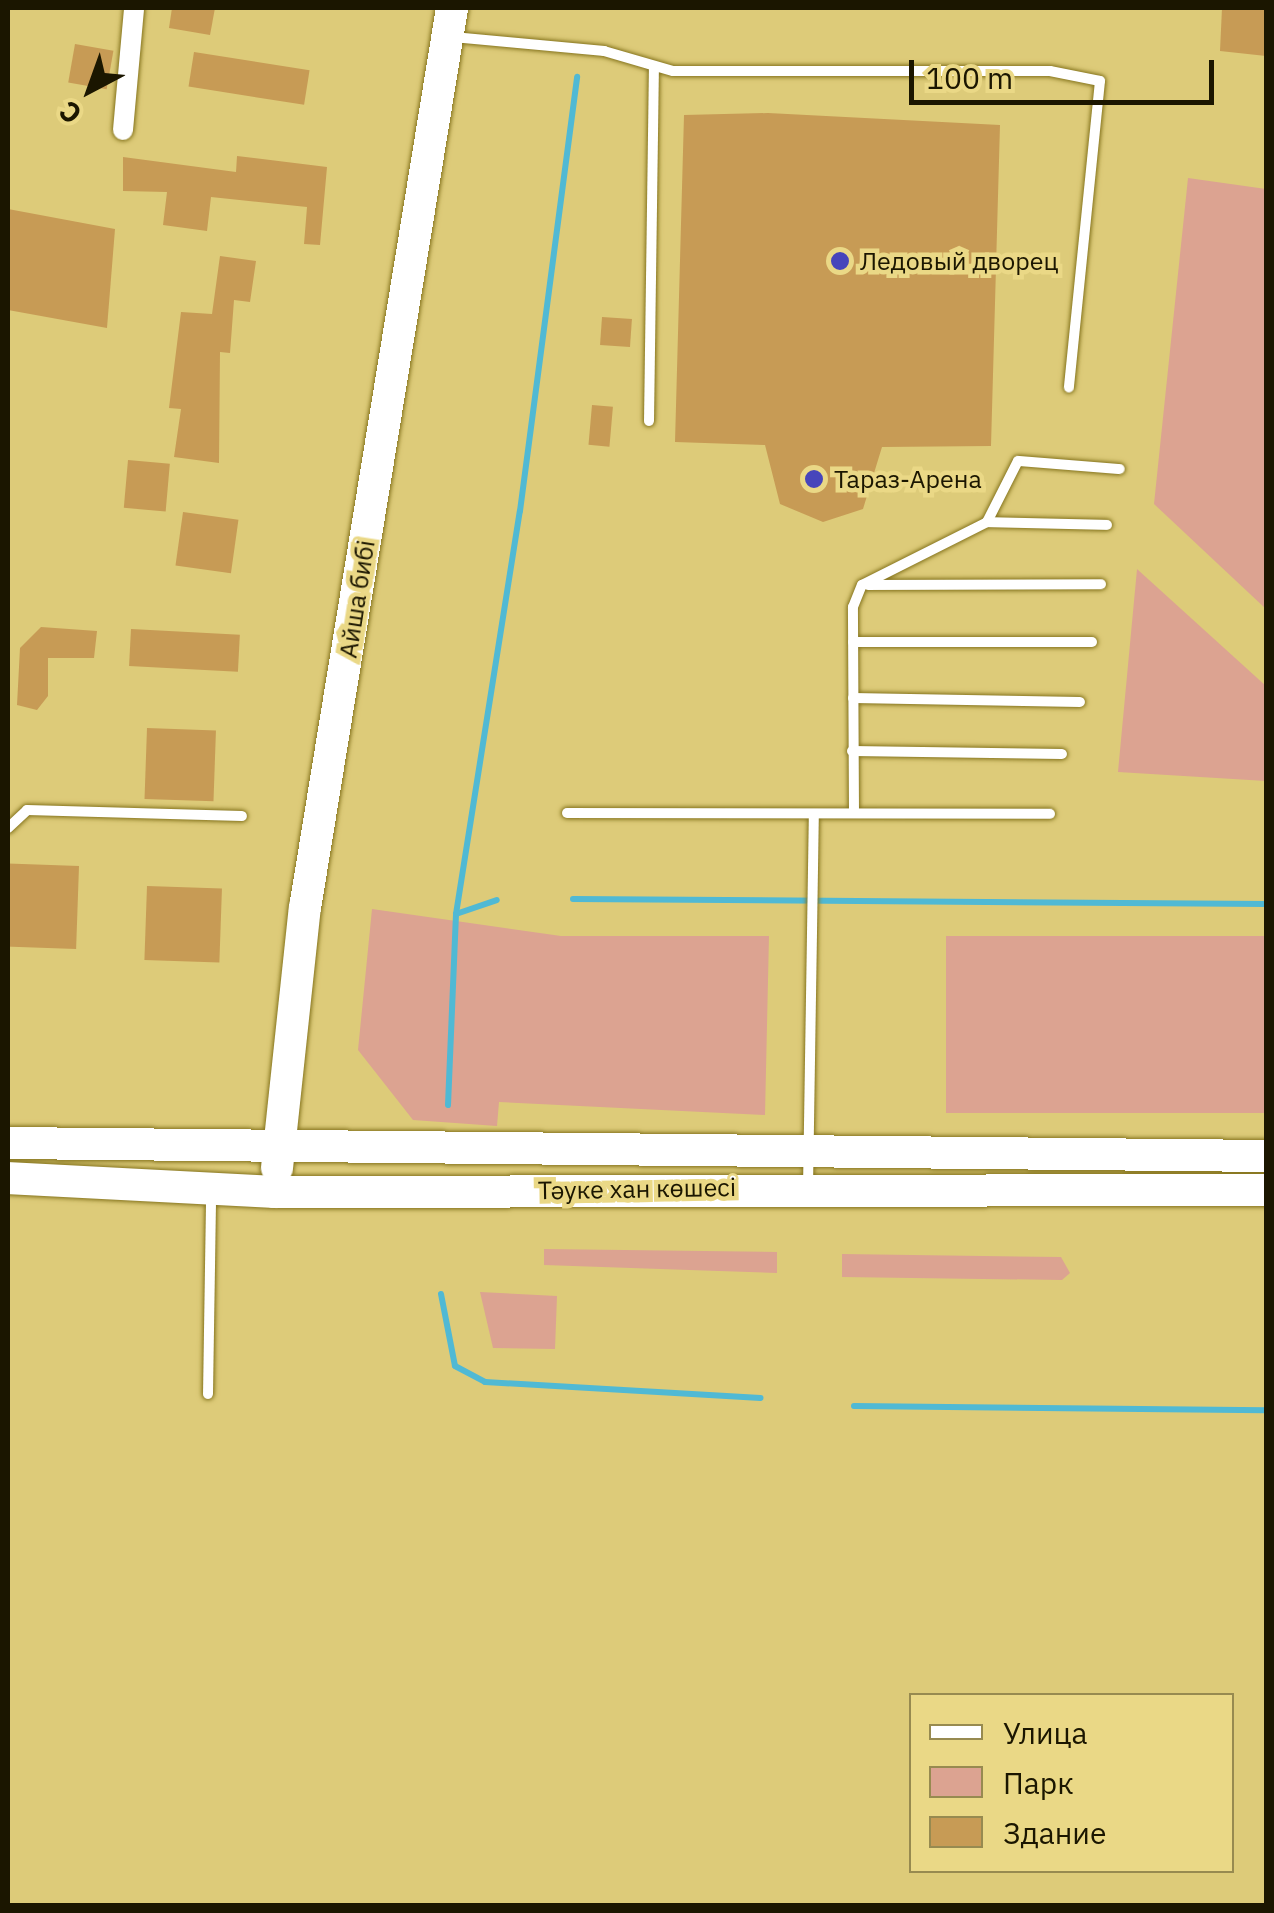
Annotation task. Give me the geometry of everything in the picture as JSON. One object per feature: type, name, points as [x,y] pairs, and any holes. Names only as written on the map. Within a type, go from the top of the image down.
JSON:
[{"type":"main road","name":"Айша бибі","points":[[274,1192],[304,908],[449,22]]},
{"type":"main road","name":"Тәуке хан көшесі","points":[[8,1143],[1266,1156]]},
{"type":"main road","name":"Тәуке хан көшесі","points":[[8,1178],[384,1198],[808,1188],[1266,1190]]},
{"type":"street","points":[[123,130],[134,8]]},
{"type":"lane","points":[[449,22],[540,46],[604,50],[654,66],[1050,71],[1100,81],[1069,387]]},
{"type":"lane","points":[[649,420],[654,66]]},
{"type":"lane","points":[[988,522],[1018,461],[1120,469]]},
{"type":"lane","points":[[862,585],[988,522],[1108,525]]},
{"type":"lane","points":[[862,585],[1102,584]]},
{"type":"lane","points":[[854,812],[853,642],[862,585]]},
{"type":"lane","points":[[853,642],[1092,642]]},
{"type":"lane","points":[[853,698],[1080,702]]},
{"type":"lane","points":[[852,750],[1062,754]]},
{"type":"lane","points":[[8,828],[27,810],[242,816]]},
{"type":"lane","points":[[567,814],[1050,814]]},
{"type":"lane","points":[[808,1188],[814,816]]},
{"type":"lane","points":[[208,1394],[211,1187]]},
{"type":"green space","points":[[1188,178],[1266,189],[1266,609],[1154,504]]},
{"type":"green space","points":[[1137,569],[1266,686],[1266,781],[1118,772]]},
{"type":"green space","points":[[372,909],[561,936],[769,936],[765,1115],[499,1102],[497,1126],[413,1120],[358,1050]]},
{"type":"green space","points":[[946,936],[1266,936],[1266,1113],[946,1113]]},
{"type":"green space","points":[[544,1249],[777,1252],[777,1273],[544,1265]]},
{"type":"green space","points":[[842,1254],[1061,1257],[1070,1273],[1062,1280],[842,1277]]},
{"type":"green space","points":[[480,1292],[557,1296],[555,1349],[493,1348]]},
{"type":"building","points":[[172,8],[215,8],[210,35],[169,28]]},
{"type":"building","points":[[1222,8],[1266,8],[1266,56],[1220,51]]},
{"type":"building","points":[[75,44],[113,51],[107,89],[68,82]]},
{"type":"building","points":[[194,52],[310,70],[304,105],[189,87]]},
{"type":"building","name":"Ледовый дворец","points":[[768,113],[1000,125],[991,446],[882,447],[863,509],[823,522],[780,504],[765,445],[675,442],[684,115]]},
{"type":"building","points":[[237,156],[327,167],[320,245],[304,244],[307,207],[211,197],[207,231],[163,225],[167,192],[123,191],[123,157],[236,172]]},
{"type":"building","points":[[8,209],[115,229],[107,328],[8,310]]},
{"type":"building","points":[[220,256],[256,261],[250,302],[234,300],[230,353],[220,352],[219,463],[174,457],[181,409],[169,408],[181,312],[212,314]]},
{"type":"building","points":[[602,317],[632,319],[630,347],[600,345]]},
{"type":"building","points":[[592,405],[613,407],[609,447],[589,445]]},
{"type":"building","points":[[128,460],[170,464],[166,511],[124,508]]},
{"type":"building","points":[[183,512],[238,520],[231,573],[175,565]]},
{"type":"building","points":[[41,627],[97,631],[94,658],[48,658],[48,696],[37,710],[17,705],[20,648]]},
{"type":"building","points":[[131,629],[240,635],[238,672],[129,666]]},
{"type":"building","points":[[147,728],[216,730],[213,801],[145,799]]},
{"type":"building","points":[[8,864],[79,866],[76,949],[8,947]]},
{"type":"building","points":[[147,886],[222,889],[219,963],[144,960]]},
{"type":"waterway","points":[[456,914],[520,511],[577,77]]},
{"type":"waterway","points":[[573,899],[1266,904]]},
{"type":"waterway","points":[[448,1105],[456,914],[497,900]]},
{"type":"waterway","points":[[441,1294],[455,1366],[485,1382],[761,1398]]},
{"type":"waterway","points":[[854,1406],[1266,1410]]},
{"type":"place","name":"Ледовый дворец","points":[[840,261]]},
{"type":"place","name":"Тараз-Арена","points":[[814,479]]}]
